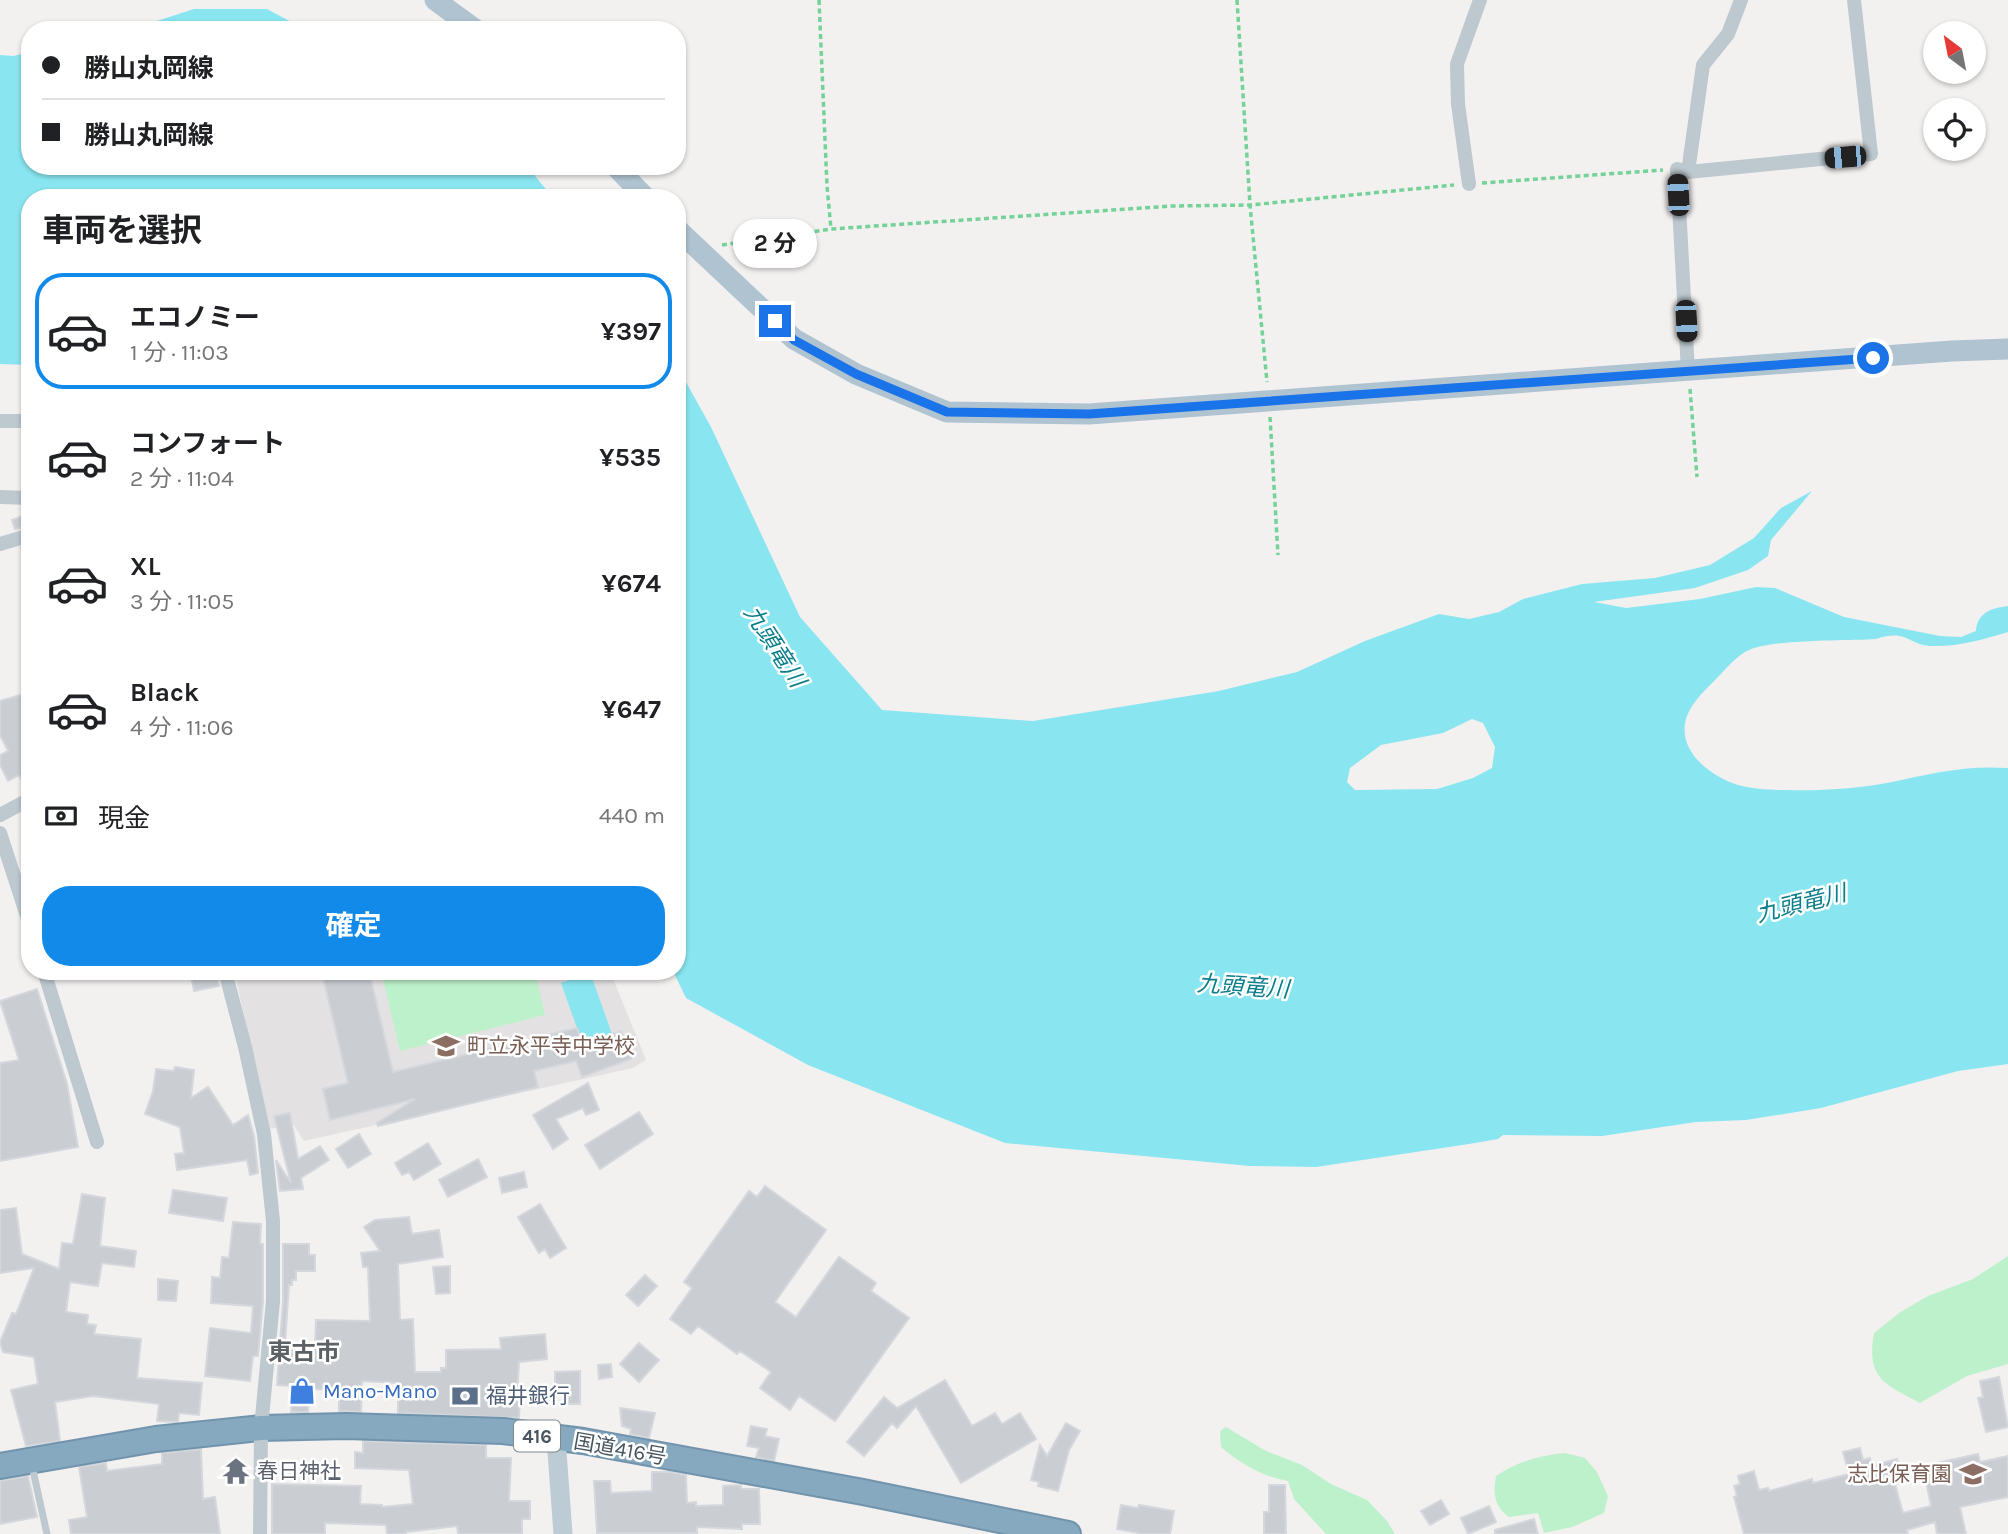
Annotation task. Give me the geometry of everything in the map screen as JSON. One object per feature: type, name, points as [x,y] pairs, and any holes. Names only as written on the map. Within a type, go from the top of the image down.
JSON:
[{"type":"highway","name":"国道416号","points":[[0,1466],[156,1439],[261,1428],[503,1431],[863,1492],[1068,1534]]},
{"type":"main road","points":[[435,0],[464,21]]},
{"type":"main road","points":[[624,175],[637,189]]},
{"type":"main road","points":[[686,238],[794,340],[856,374],[947,412],[1089,414],[2008,349]]},
{"type":"main road","points":[[556,1438],[563,1534]]},
{"type":"street","points":[[1468,184],[1458,104],[1457,64],[1480,0]]},
{"type":"street","points":[[1688,372],[1682,171],[1703,65],[1728,34],[1741,0]]},
{"type":"street","points":[[1682,171],[1871,154],[1854,0]]},
{"type":"street","points":[[0,421],[21,421]]},
{"type":"street","points":[[0,497],[21,498]]},
{"type":"street","points":[[0,544],[21,538]]},
{"type":"street","points":[[0,815],[21,804]]},
{"type":"street","points":[[0,833],[21,897]]},
{"type":"street","points":[[47,980],[97,1142]]},
{"type":"street","points":[[227,980],[245,1047],[270,1175],[273,1301],[261,1428],[260,1534]]},
{"type":"lane","points":[[31,1460],[47,1534]]},
{"type":"path","points":[[819,0],[831,229]]},
{"type":"path","points":[[1237,0],[1250,205],[1269,401],[1278,555]]},
{"type":"path","points":[[696,248],[831,229],[939,221],[958,223],[1172,206],[1250,205],[1468,184],[1682,171]]},
{"type":"path","points":[[1688,372],[1697,477]]},
{"type":"shaded area","name":"町立永平寺中学校","points":[[236,980],[614,980],[646,1060],[633,1068],[304,1141],[293,1124],[270,1129]]},
{"type":"green space","points":[[383,980],[537,980],[545,1015],[400,1051]]},
{"type":"green space","points":[[2008,1256],[2008,1364],[1967,1376],[1920,1403],[1881,1378],[1873,1360],[1874,1333],[1899,1313],[1928,1296],[1973,1279]]},
{"type":"green space","points":[[1226,1427],[1266,1451],[1302,1465],[1331,1484],[1367,1500],[1395,1534],[1326,1534],[1294,1499],[1288,1481],[1252,1468],[1221,1447],[1220,1431]]},
{"type":"green space","points":[[1565,1453],[1585,1458],[1597,1472],[1608,1496],[1604,1513],[1572,1527],[1544,1533],[1538,1513],[1509,1517],[1504,1513],[1496,1499],[1496,1476],[1529,1460]]},
{"type":"water","points":[[194,9],[267,9],[289,21],[157,21]]},
{"type":"water","points":[[21,54],[21,175],[534,175],[546,189],[21,189],[21,365],[0,364],[0,55]]},
{"type":"water","name":"九頭竜川","points":[[686,382],[711,427],[800,617],[882,710],[1033,721],[1219,691],[1297,672],[1365,641],[1439,614],[1469,619],[1499,612],[1523,599],[1582,584],[1655,578],[1710,565],[1754,538],[1781,508],[1812,491],[1771,540],[1768,556],[1748,570],[1695,588],[1594,602],[1626,608],[1700,599],[1756,587],[1775,588],[1844,617],[1940,636],[1961,637],[1976,631],[1979,620],[1986,612],[2008,606],[2008,632],[1960,644],[1930,646],[1901,636],[1886,636],[1876,639],[1792,642],[1749,650],[1732,662],[1700,696],[1689,711],[1685,728],[1690,750],[1706,768],[1727,781],[1756,788],[1824,790],[1887,783],[1962,769],[2008,768],[2008,1064],[1958,1071],[1821,1108],[1746,1120],[1696,1122],[1602,1136],[1503,1135],[1498,1139],[1469,1144],[1316,1167],[1250,1166],[1005,1143],[808,1065],[686,998],[677,980],[686,980]],"holes":[[[1472,719],[1483,723],[1495,747],[1492,768],[1473,778],[1437,789],[1355,790],[1347,782],[1350,768],[1381,745],[1443,733]]]},
{"type":"water","points":[[569,980],[593,980],[612,1034],[583,1045],[561,983]]},
{"type":"building","points":[[21,516],[21,528],[15,529],[12,520]]},
{"type":"building","points":[[21,695],[21,779],[19,775],[8,781],[0,765],[0,755],[8,751],[0,735],[0,701]]},
{"type":"building","points":[[192,980],[218,980],[219,986],[194,991]]},
{"type":"building","points":[[324,980],[371,980],[393,1072],[577,1028],[583,1045],[621,1031],[631,1059],[582,1077],[576,1061],[534,1071],[538,1087],[378,1126],[377,1123],[415,1099],[330,1120],[323,1089],[348,1083]]},
{"type":"building","points":[[37,989],[67,1084],[78,1147],[0,1161],[0,1063],[19,1060],[0,1001]]},
{"type":"building","points":[[175,1067],[194,1070],[191,1098],[208,1087],[233,1125],[248,1115],[254,1136],[258,1173],[250,1175],[247,1160],[177,1170],[175,1154],[184,1153],[180,1127],[145,1114],[153,1091],[156,1069],[174,1071]]},
{"type":"building","points":[[588,1083],[599,1110],[586,1115],[583,1108],[556,1119],[568,1139],[553,1149],[533,1115]]},
{"type":"building","points":[[639,1112],[653,1134],[600,1169],[585,1145]]},
{"type":"building","points":[[290,1113],[298,1159],[320,1146],[329,1160],[301,1178],[303,1189],[280,1191],[276,1160],[291,1183],[274,1116]]},
{"type":"building","points":[[359,1134],[371,1154],[348,1168],[336,1149]]},
{"type":"building","points":[[428,1143],[441,1164],[414,1180],[409,1172],[402,1175],[395,1163]]},
{"type":"building","points":[[478,1159],[487,1177],[448,1197],[439,1180]]},
{"type":"building","points":[[524,1172],[527,1187],[502,1193],[499,1178]]},
{"type":"building","points":[[765,1186],[826,1230],[775,1302],[796,1317],[839,1257],[876,1283],[871,1291],[909,1318],[835,1421],[799,1396],[790,1410],[760,1388],[771,1372],[740,1351],[737,1354],[698,1326],[691,1334],[670,1319],[692,1288],[684,1282],[749,1191],[757,1197]]},
{"type":"building","points":[[173,1190],[227,1198],[223,1221],[169,1213]]},
{"type":"building","points":[[82,1194],[105,1198],[100,1246],[136,1251],[134,1267],[102,1263],[98,1286],[70,1282],[66,1312],[88,1315],[87,1324],[96,1325],[94,1334],[141,1339],[137,1378],[202,1383],[199,1415],[179,1413],[178,1422],[157,1421],[159,1404],[93,1396],[55,1402],[60,1441],[26,1446],[11,1390],[38,1384],[34,1357],[3,1352],[0,1342],[12,1313],[16,1314],[34,1268],[0,1273],[0,1210],[16,1208],[22,1254],[59,1269],[62,1243],[73,1244]]},
{"type":"building","points":[[540,1204],[566,1248],[550,1258],[545,1249],[539,1253],[518,1217]]},
{"type":"building","points":[[409,1217],[412,1234],[439,1230],[443,1257],[398,1264],[400,1320],[413,1319],[415,1372],[441,1372],[441,1368],[446,1368],[446,1350],[501,1349],[500,1338],[545,1334],[547,1359],[519,1362],[519,1418],[398,1413],[398,1383],[362,1381],[361,1412],[339,1411],[339,1390],[310,1389],[308,1412],[291,1412],[293,1386],[277,1385],[283,1301],[283,1244],[309,1244],[309,1255],[315,1255],[315,1271],[296,1271],[296,1280],[292,1280],[292,1285],[289,1285],[285,1343],[315,1346],[316,1320],[370,1321],[368,1267],[363,1267],[361,1253],[380,1251],[364,1227],[375,1220]]},
{"type":"building","points":[[233,1222],[261,1224],[263,1301],[258,1356],[253,1356],[250,1381],[205,1376],[210,1328],[251,1333],[253,1306],[211,1303],[212,1277],[220,1278],[222,1257],[229,1258]]},
{"type":"building","points":[[450,1266],[450,1293],[436,1294],[433,1267]]},
{"type":"building","points":[[645,1275],[657,1286],[638,1306],[626,1295]]},
{"type":"building","points":[[158,1279],[178,1281],[176,1301],[158,1300]]},
{"type":"building","points":[[639,1343],[659,1360],[639,1382],[620,1364]]},
{"type":"building","points":[[611,1364],[612,1377],[599,1379],[598,1365]]},
{"type":"building","points":[[580,1371],[580,1404],[565,1404],[565,1387],[555,1387],[555,1372]]},
{"type":"building","points":[[1999,1377],[2008,1427],[1986,1432],[1978,1398],[1983,1397],[1980,1381]]},
{"type":"building","points":[[945,1380],[972,1426],[995,1413],[1002,1424],[1020,1413],[1036,1439],[961,1483],[916,1406],[897,1428],[892,1423],[864,1456],[847,1442],[884,1397],[897,1408]]},
{"type":"building","points":[[620,1408],[655,1413],[649,1438],[630,1434],[631,1429],[622,1426]]},
{"type":"building","points":[[1066,1423],[1080,1431],[1069,1450],[1058,1491],[1038,1486],[1039,1482],[1031,1480],[1040,1445],[1047,1456]]},
{"type":"building","points":[[751,1426],[767,1429],[765,1436],[779,1439],[774,1461],[756,1457],[759,1448],[747,1446]]},
{"type":"building","points":[[363,1441],[486,1445],[486,1458],[511,1458],[509,1501],[530,1501],[530,1519],[522,1519],[522,1534],[458,1534],[457,1526],[406,1534],[387,1534],[386,1525],[325,1523],[325,1534],[272,1534],[272,1484],[361,1486],[360,1504],[382,1507],[413,1504],[409,1470],[355,1468],[355,1452],[363,1453]]},
{"type":"building","points":[[1860,1448],[1863,1460],[1870,1458],[1871,1466],[1897,1459],[1903,1482],[1895,1484],[1903,1513],[1931,1506],[1923,1466],[1978,1454],[1980,1462],[2008,1456],[2008,1497],[1960,1507],[1966,1534],[1937,1534],[1935,1522],[1907,1530],[1908,1534],[1744,1534],[1734,1497],[1737,1496],[1734,1486],[1740,1484],[1738,1476],[1754,1471],[1759,1490],[1768,1488],[1769,1491],[1812,1479],[1813,1483],[1849,1474],[1843,1452]]},
{"type":"building","points":[[201,1449],[203,1499],[215,1497],[220,1534],[71,1534],[69,1520],[87,1517],[79,1467],[106,1463],[107,1471],[162,1464],[162,1453]]},
{"type":"building","points":[[652,1472],[686,1475],[687,1503],[696,1502],[696,1506],[723,1505],[723,1486],[741,1485],[741,1489],[759,1489],[760,1524],[742,1524],[742,1529],[697,1527],[697,1533],[597,1533],[594,1481],[610,1481],[611,1493],[652,1491]]},
{"type":"building","points":[[28,1476],[37,1517],[0,1524],[0,1481]]},
{"type":"building","points":[[1269,1485],[1285,1485],[1286,1534],[1264,1534],[1264,1512],[1269,1512]]},
{"type":"building","points":[[1441,1500],[1449,1514],[1430,1525],[1421,1511]]},
{"type":"building","points":[[1121,1505],[1174,1511],[1170,1534],[1143,1534],[1117,1529]]},
{"type":"building","points":[[1489,1506],[1496,1522],[1468,1534],[1461,1518]]},
{"type":"building","points":[[1534,1519],[1538,1534],[1495,1534],[1495,1530]]},
{"type":"place","name":"町立永平寺中学校","points":[[446,1046]]},
{"type":"place","name":"Mano-Mano","points":[[302,1391]]},
{"type":"place","name":"福井銀行","points":[[465,1396]]},
{"type":"place","name":"春日神社","points":[[236,1471]]},
{"type":"place","name":"志比保育園","points":[[1973,1474]]},
{"type":"district","name":"東古市","points":[[304,1352]]},
{"type":"route","points":[[775,321],[794,340],[856,374],[947,412],[1089,414],[1873,358]]}]
